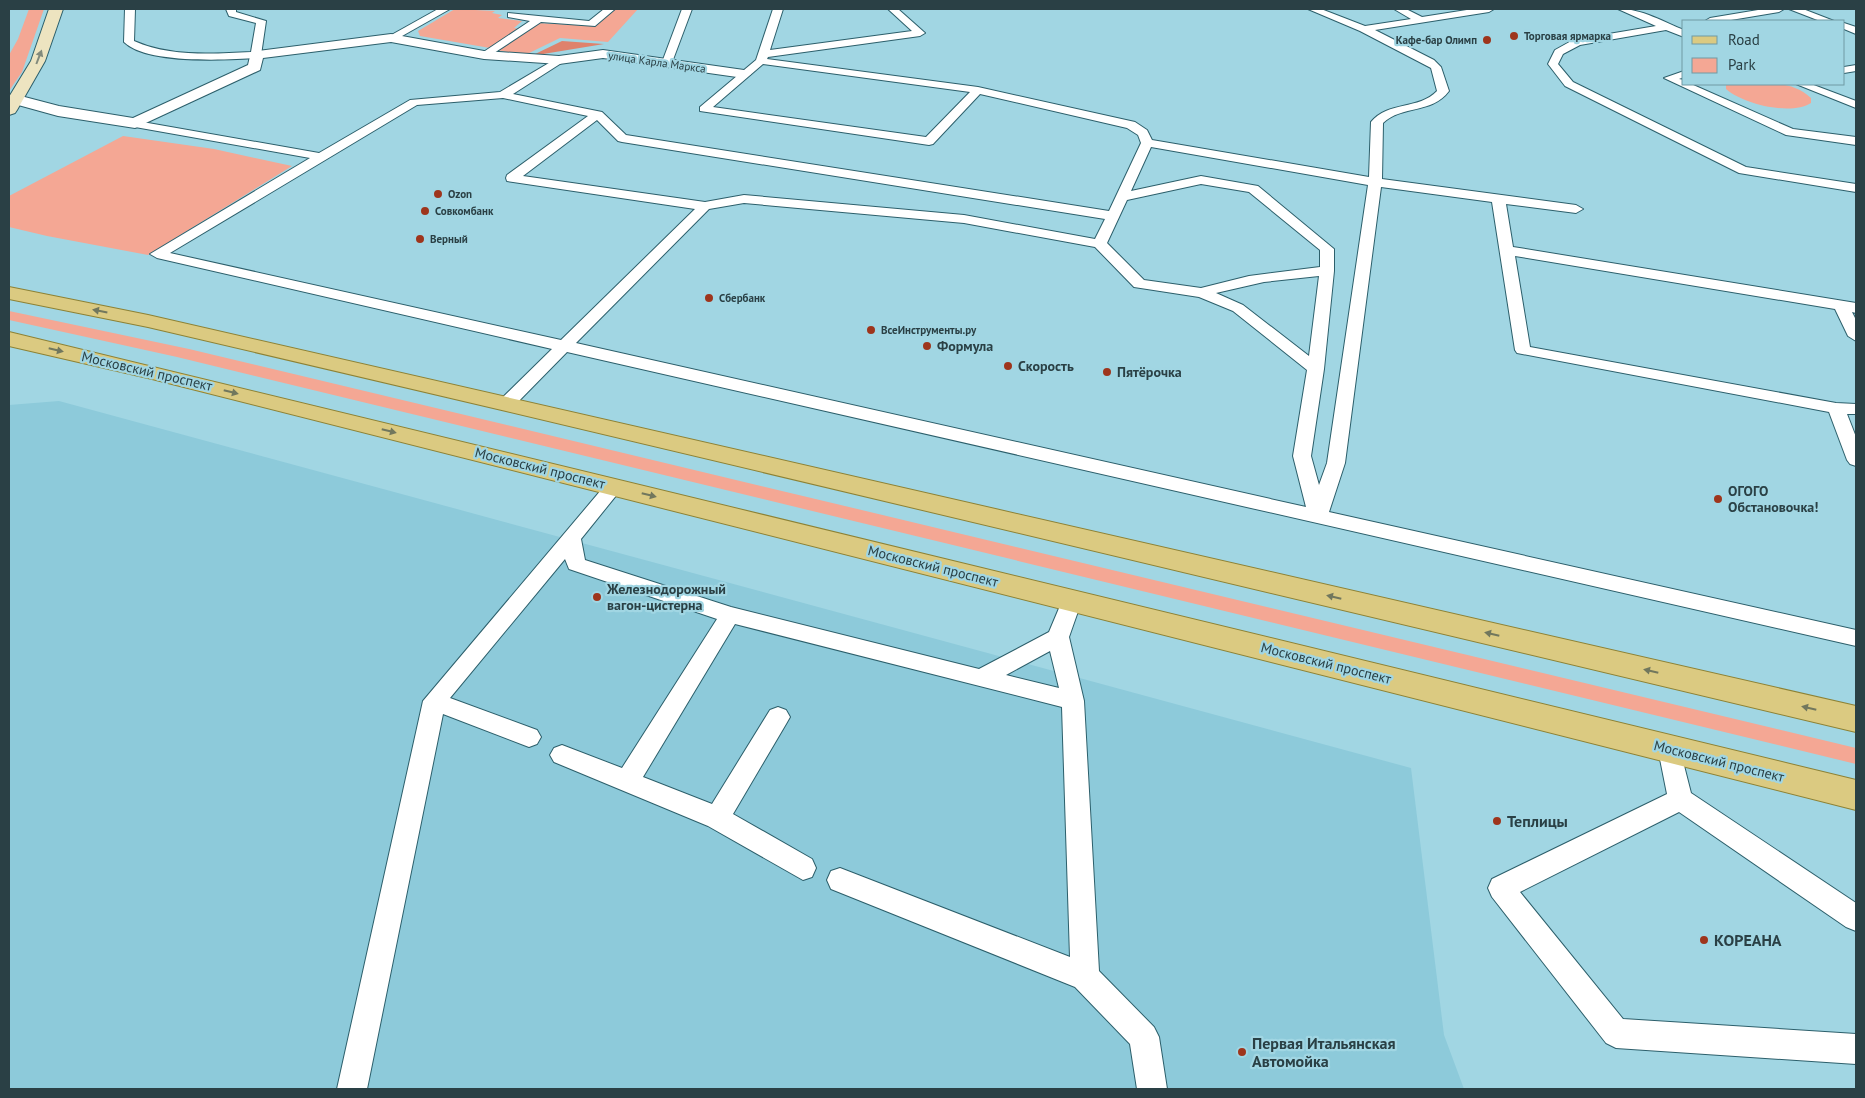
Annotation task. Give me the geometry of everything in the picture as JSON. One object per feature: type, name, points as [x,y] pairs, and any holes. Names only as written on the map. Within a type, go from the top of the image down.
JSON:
[{"type":"main road","points":[[13,105],[38,61],[56,9]]},
{"type":"main road","points":[[9,293],[148,321],[1856,719]]},
{"type":"main road","name":"Московский проспект","points":[[9,340],[154,372],[1856,795]]},
{"type":"street","name":"улица Карла Маркса","points":[[256,55],[391,38],[484,55],[560,60],[603,54],[744,74]]},
{"type":"street","points":[[13,105],[135,123],[255,67],[256,55]]},
{"type":"lane","points":[[130,9],[129,42],[139,48],[205,58],[256,55],[261,21],[232,14],[232,9]]},
{"type":"lane","points":[[391,38],[445,9]]},
{"type":"lane","points":[[511,16],[591,24],[610,9]]},
{"type":"lane","points":[[666,64],[687,9]]},
{"type":"lane","points":[[778,9],[762,58],[704,109],[929,142],[978,90]]},
{"type":"lane","points":[[762,58],[920,33],[893,9]]},
{"type":"lane","points":[[1314,9],[1364,29],[1430,62],[1436,67],[1443,85],[1439,97],[1432,102],[1381,117],[1377,122],[1375,182],[1336,463],[1318,516]]},
{"type":"lane","points":[[1399,9],[1422,20]]},
{"type":"lane","points":[[1364,29],[1422,20],[1467,10],[1489,9]]},
{"type":"lane","points":[[1622,9],[1682,33]]},
{"type":"lane","points":[[1716,20],[1779,9]]},
{"type":"lane","points":[[1794,9],[1827,20]]},
{"type":"lane","points":[[484,55],[539,19]]},
{"type":"lane","points":[[1668,28],[1577,42],[1559,52],[1553,64],[1569,84],[1743,170],[1856,188]]},
{"type":"lane","points":[[762,58],[978,90],[1131,125],[1143,133],[1147,143],[1100,244]]},
{"type":"lane","points":[[503,95],[560,60]]},
{"type":"lane","points":[[1682,75],[1669,78],[1682,84]]},
{"type":"lane","points":[[1685,85],[1790,132],[1856,141]]},
{"type":"lane","points":[[1805,85],[1856,105]]},
{"type":"lane","points":[[1113,216],[622,138],[598,114],[503,95],[414,102],[158,254],[1856,638]]},
{"type":"lane","points":[[598,114],[512,178],[704,206],[744,199],[964,219],[1100,244],[1139,284],[1202,293],[1238,308],[1316,369]]},
{"type":"lane","points":[[135,123],[322,157]]},
{"type":"lane","points":[[1147,143],[1375,182],[1576,209]]},
{"type":"lane","points":[[1122,196],[1202,180],[1253,188],[1327,249],[1316,369],[1302,456],[1318,516]]},
{"type":"lane","points":[[1498,198],[1523,350],[1836,408],[1856,408]]},
{"type":"lane","points":[[506,404],[704,206]]},
{"type":"lane","points":[[1506,250],[1849,306],[1856,336]]},
{"type":"lane","points":[[1202,293],[1234,282],[1264,276],[1326,271]]},
{"type":"lane","points":[[1836,408],[1856,460]]},
{"type":"lane","points":[[352,1089],[434,701],[614,487]]},
{"type":"lane","points":[[571,539],[576,564],[730,615],[1073,700]]},
{"type":"lane","points":[[1072,600],[1058,637],[1073,700],[1085,977]]},
{"type":"lane","points":[[626,781],[730,615]]},
{"type":"lane","points":[[983,677],[1058,637]]},
{"type":"lane","points":[[434,701],[529,737]]},
{"type":"lane","points":[[717,818],[778,717]]},
{"type":"lane","points":[[1670,749],[1680,799],[1856,918]]},
{"type":"lane","points":[[562,755],[717,818],[803,868]]},
{"type":"lane","points":[[1680,799],[1501,888],[1616,1034],[1856,1049]]},
{"type":"lane","points":[[840,880],[1085,977],[1144,1037],[1152,1089]]},
{"type":"shaded area","points":[[562,41],[604,44],[531,56]]},
{"type":"shaded area","points":[[59,401],[1411,768],[1444,1035],[1464,1089],[9,1089],[9,405]]},
{"type":"green space","points":[[29,9],[44,9],[22,72],[9,91],[9,55],[18,39]]},
{"type":"green space","points":[[455,9],[495,11],[492,13],[502,15],[498,18],[522,21],[514,28],[520,29],[490,48],[420,36],[418,31]]},
{"type":"green space","points":[[614,9],[638,9],[608,42],[560,38],[525,55],[496,50],[538,23],[594,26]]},
{"type":"green space","points":[[1726,85],[1785,85],[1802,91],[1811,98],[1811,103],[1802,107],[1792,108],[1767,106],[1744,99],[1726,89]]},
{"type":"green space","points":[[123,136],[214,149],[292,166],[148,255],[9,227],[9,196]]},
{"type":"green space","points":[[9,311],[189,349],[1856,748],[1856,764],[177,357],[9,320]]},
{"type":"place","name":"Торговая ярмарка","points":[[1514,36]]},
{"type":"place","name":"Кафе-бар Олимп","points":[[1487,40]]},
{"type":"place","name":"Ozon","points":[[438,194]]},
{"type":"place","name":"Совкомбанк","points":[[425,211]]},
{"type":"place","name":"Верный","points":[[420,239]]},
{"type":"place","name":"Сбербанк","points":[[709,298]]},
{"type":"place","name":"ВсеИнструменты.ру","points":[[871,330]]},
{"type":"place","name":"Формула","points":[[927,346]]},
{"type":"place","name":"Скорость","points":[[1008,366]]},
{"type":"place","name":"Пятёрочка","points":[[1107,372]]},
{"type":"place","name":"ОГОГО Обстановочка!","points":[[1718,499]]},
{"type":"place","name":"Железнодорожный вагон-цистерна","points":[[597,597]]},
{"type":"place","name":"Теплицы","points":[[1497,821]]},
{"type":"place","name":"КОРЕАНА","points":[[1704,940]]},
{"type":"place","name":"Первая Итальянская Автомойка","points":[[1242,1052]]}]
